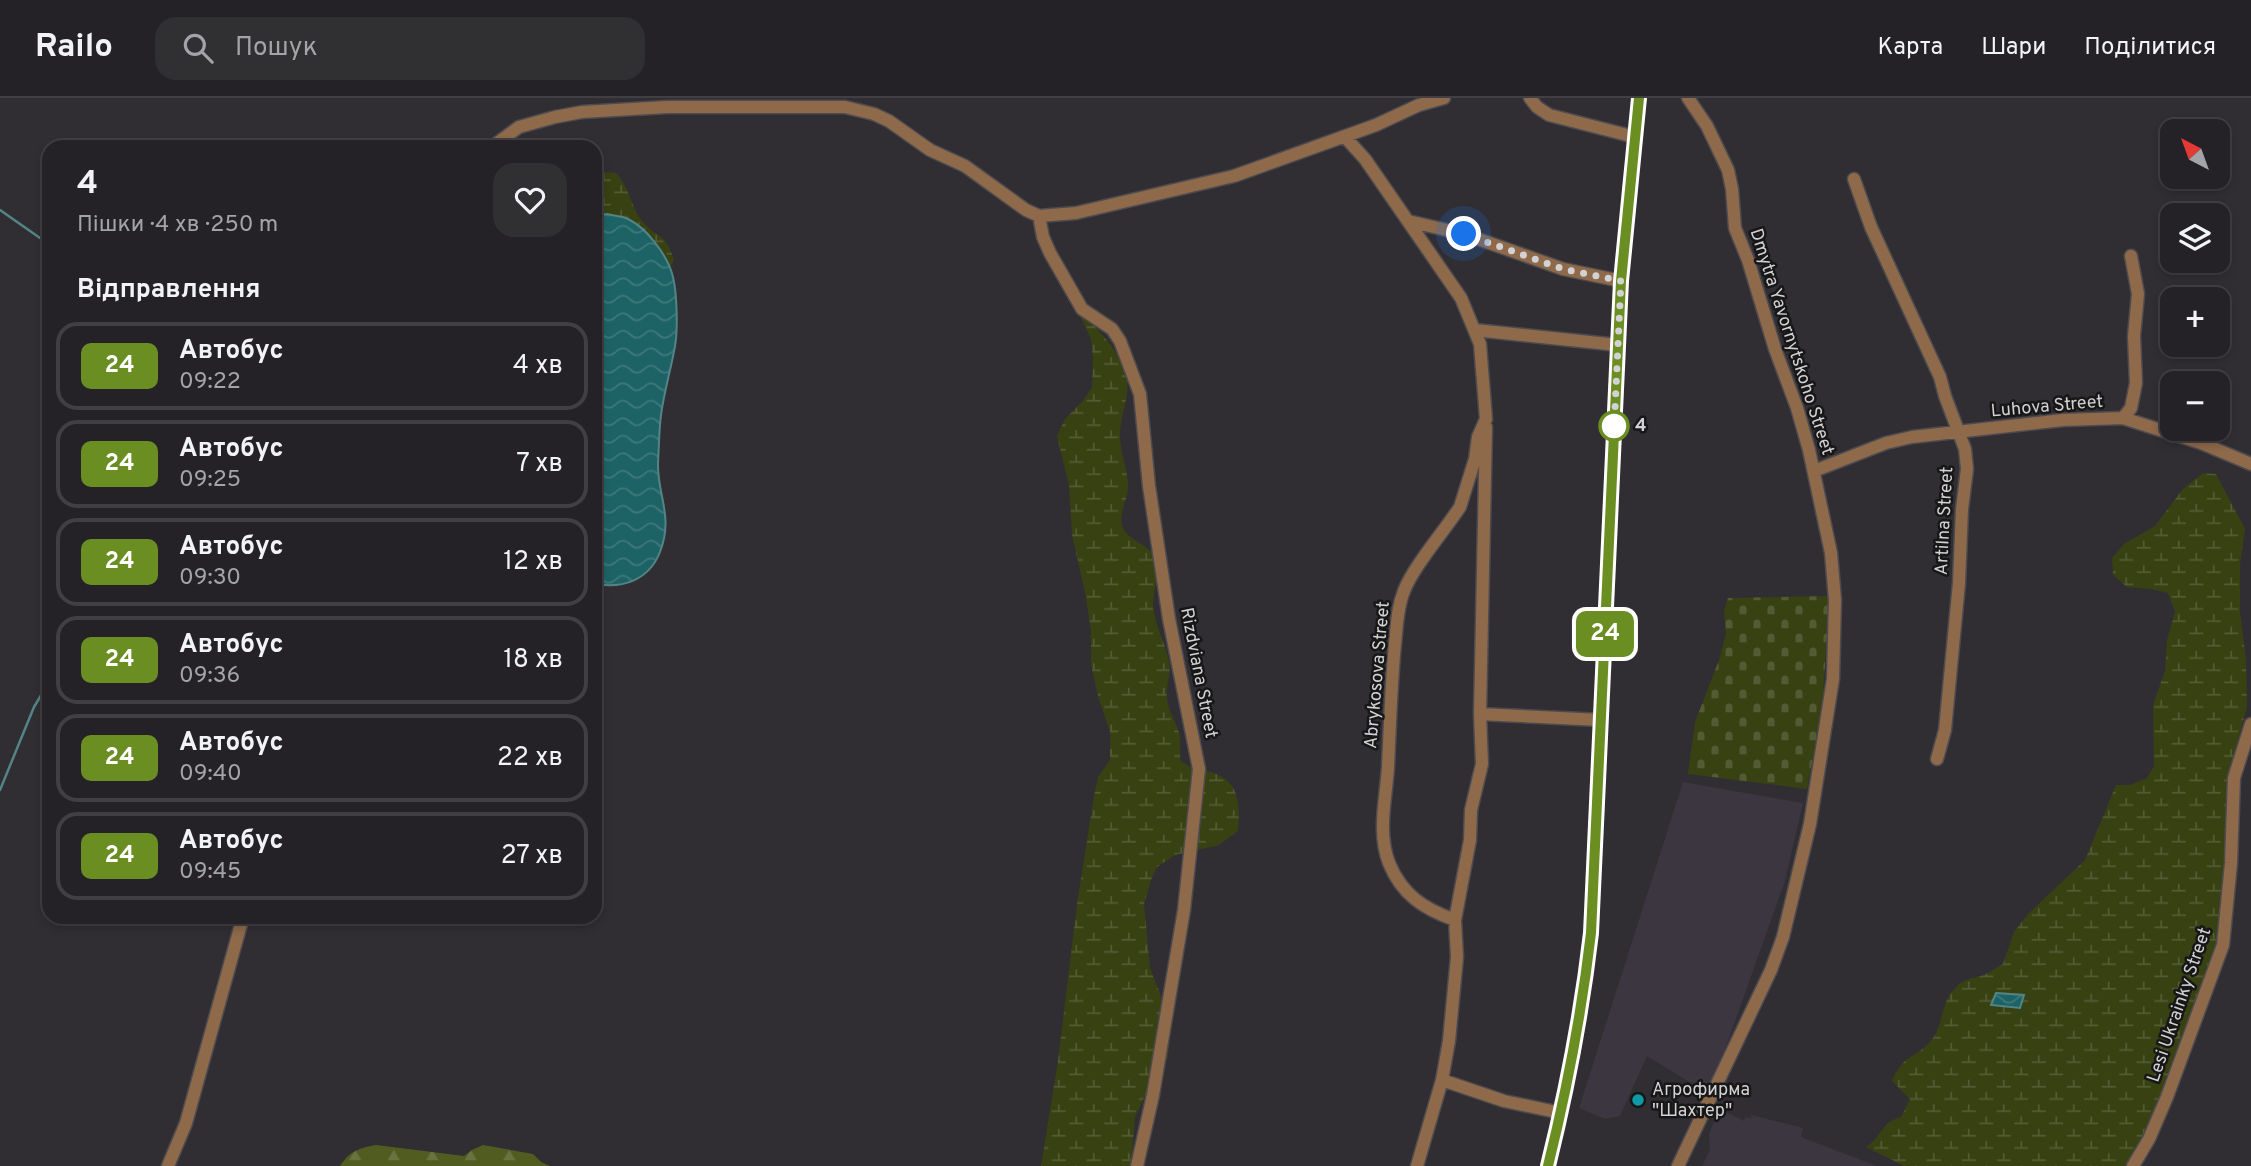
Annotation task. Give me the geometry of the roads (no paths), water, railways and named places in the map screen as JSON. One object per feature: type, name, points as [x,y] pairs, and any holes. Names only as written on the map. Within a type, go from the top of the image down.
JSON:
[{"type":"street","points":[[500,140],[529,124],[582,113],[667,107],[845,107],[874,114],[889,121],[930,150],[965,166],[1026,210],[1039,216],[1076,213],[1234,176],[1377,125],[1419,105],[1444,98]]},
{"type":"street","points":[[1530,98],[1542,111],[1549,114],[1635,137]]},
{"type":"street","points":[[1548,1166],[1561,1113],[1591,933],[1621,281],[1639,98]]},
{"type":"street","name":"Dmytra Yavornytskoho Street","points":[[1678,1166],[1783,937],[1810,824],[1833,679],[1835,641],[1831,553],[1814,471],[1797,408],[1735,228],[1728,170],[1707,126],[1688,98]]},
{"type":"street","name":"Abrykosova Street","points":[[1345,136],[1366,159],[1461,298],[1480,344],[1486,419],[1480,714],[1482,764],[1471,810],[1470,840],[1455,919],[1457,957],[1450,1041],[1442,1080],[1417,1166]]},
{"type":"street","name":"Artilna Street","points":[[1854,179],[1871,227],[1940,377],[1965,449],[1967,469],[1962,509],[1959,583],[1945,730],[1937,759]]},
{"type":"street","name":"Rizdviana Street","points":[[1039,216],[1043,237],[1050,253],[1082,309],[1103,322],[1120,341],[1140,394],[1149,486],[1163,579],[1199,769],[1184,910],[1153,1095],[1137,1166]]},
{"type":"street","points":[[1408,221],[1464,234],[1563,269],[1621,281]]},
{"type":"street","name":"Luhova Street","points":[[1814,471],[1886,443],[1912,437],[2063,420],[2123,418],[2131,408],[2136,383],[2134,337],[2138,294],[2131,256]]},
{"type":"street","points":[[1475,330],[1618,345]]},
{"type":"street","points":[[2123,418],[2191,439],[2251,464]]},
{"type":"street","name":"Abrykosova Street","points":[[1455,919],[1434,912],[1418,903],[1408,893],[1394,873],[1384,847],[1391,687],[1399,606],[1405,588],[1461,507],[1475,458],[1478,436],[1486,419]]},
{"type":"street","points":[[1480,714],[1601,720]]},
{"type":"street","name":"Lesi Ukrainky Street","points":[[2133,1166],[2149,1139],[2167,1097],[2223,945],[2231,863],[2234,778],[2251,724]]},
{"type":"street","points":[[168,1166],[186,1123],[241,924]]},
{"type":"street","points":[[1442,1080],[1504,1101],[1561,1113]]},
{"type":"water","points":[[602,215],[626,218],[635,223],[662,252],[673,277],[677,321],[659,433],[658,475],[665,516],[664,539],[649,570],[634,580],[615,585],[602,585]]},
{"type":"water","points":[[1996,993],[2024,995],[2020,1008],[1991,1005]]},
{"type":"waterway","points":[[0,210],[42,238]]},
{"type":"waterway","points":[[0,790],[42,694]]},
{"type":"place","name":"4","points":[[1614,426]]},
{"type":"place","name":"Агрофирма \"Шахтер\"","points":[[1638,1100]]}]
